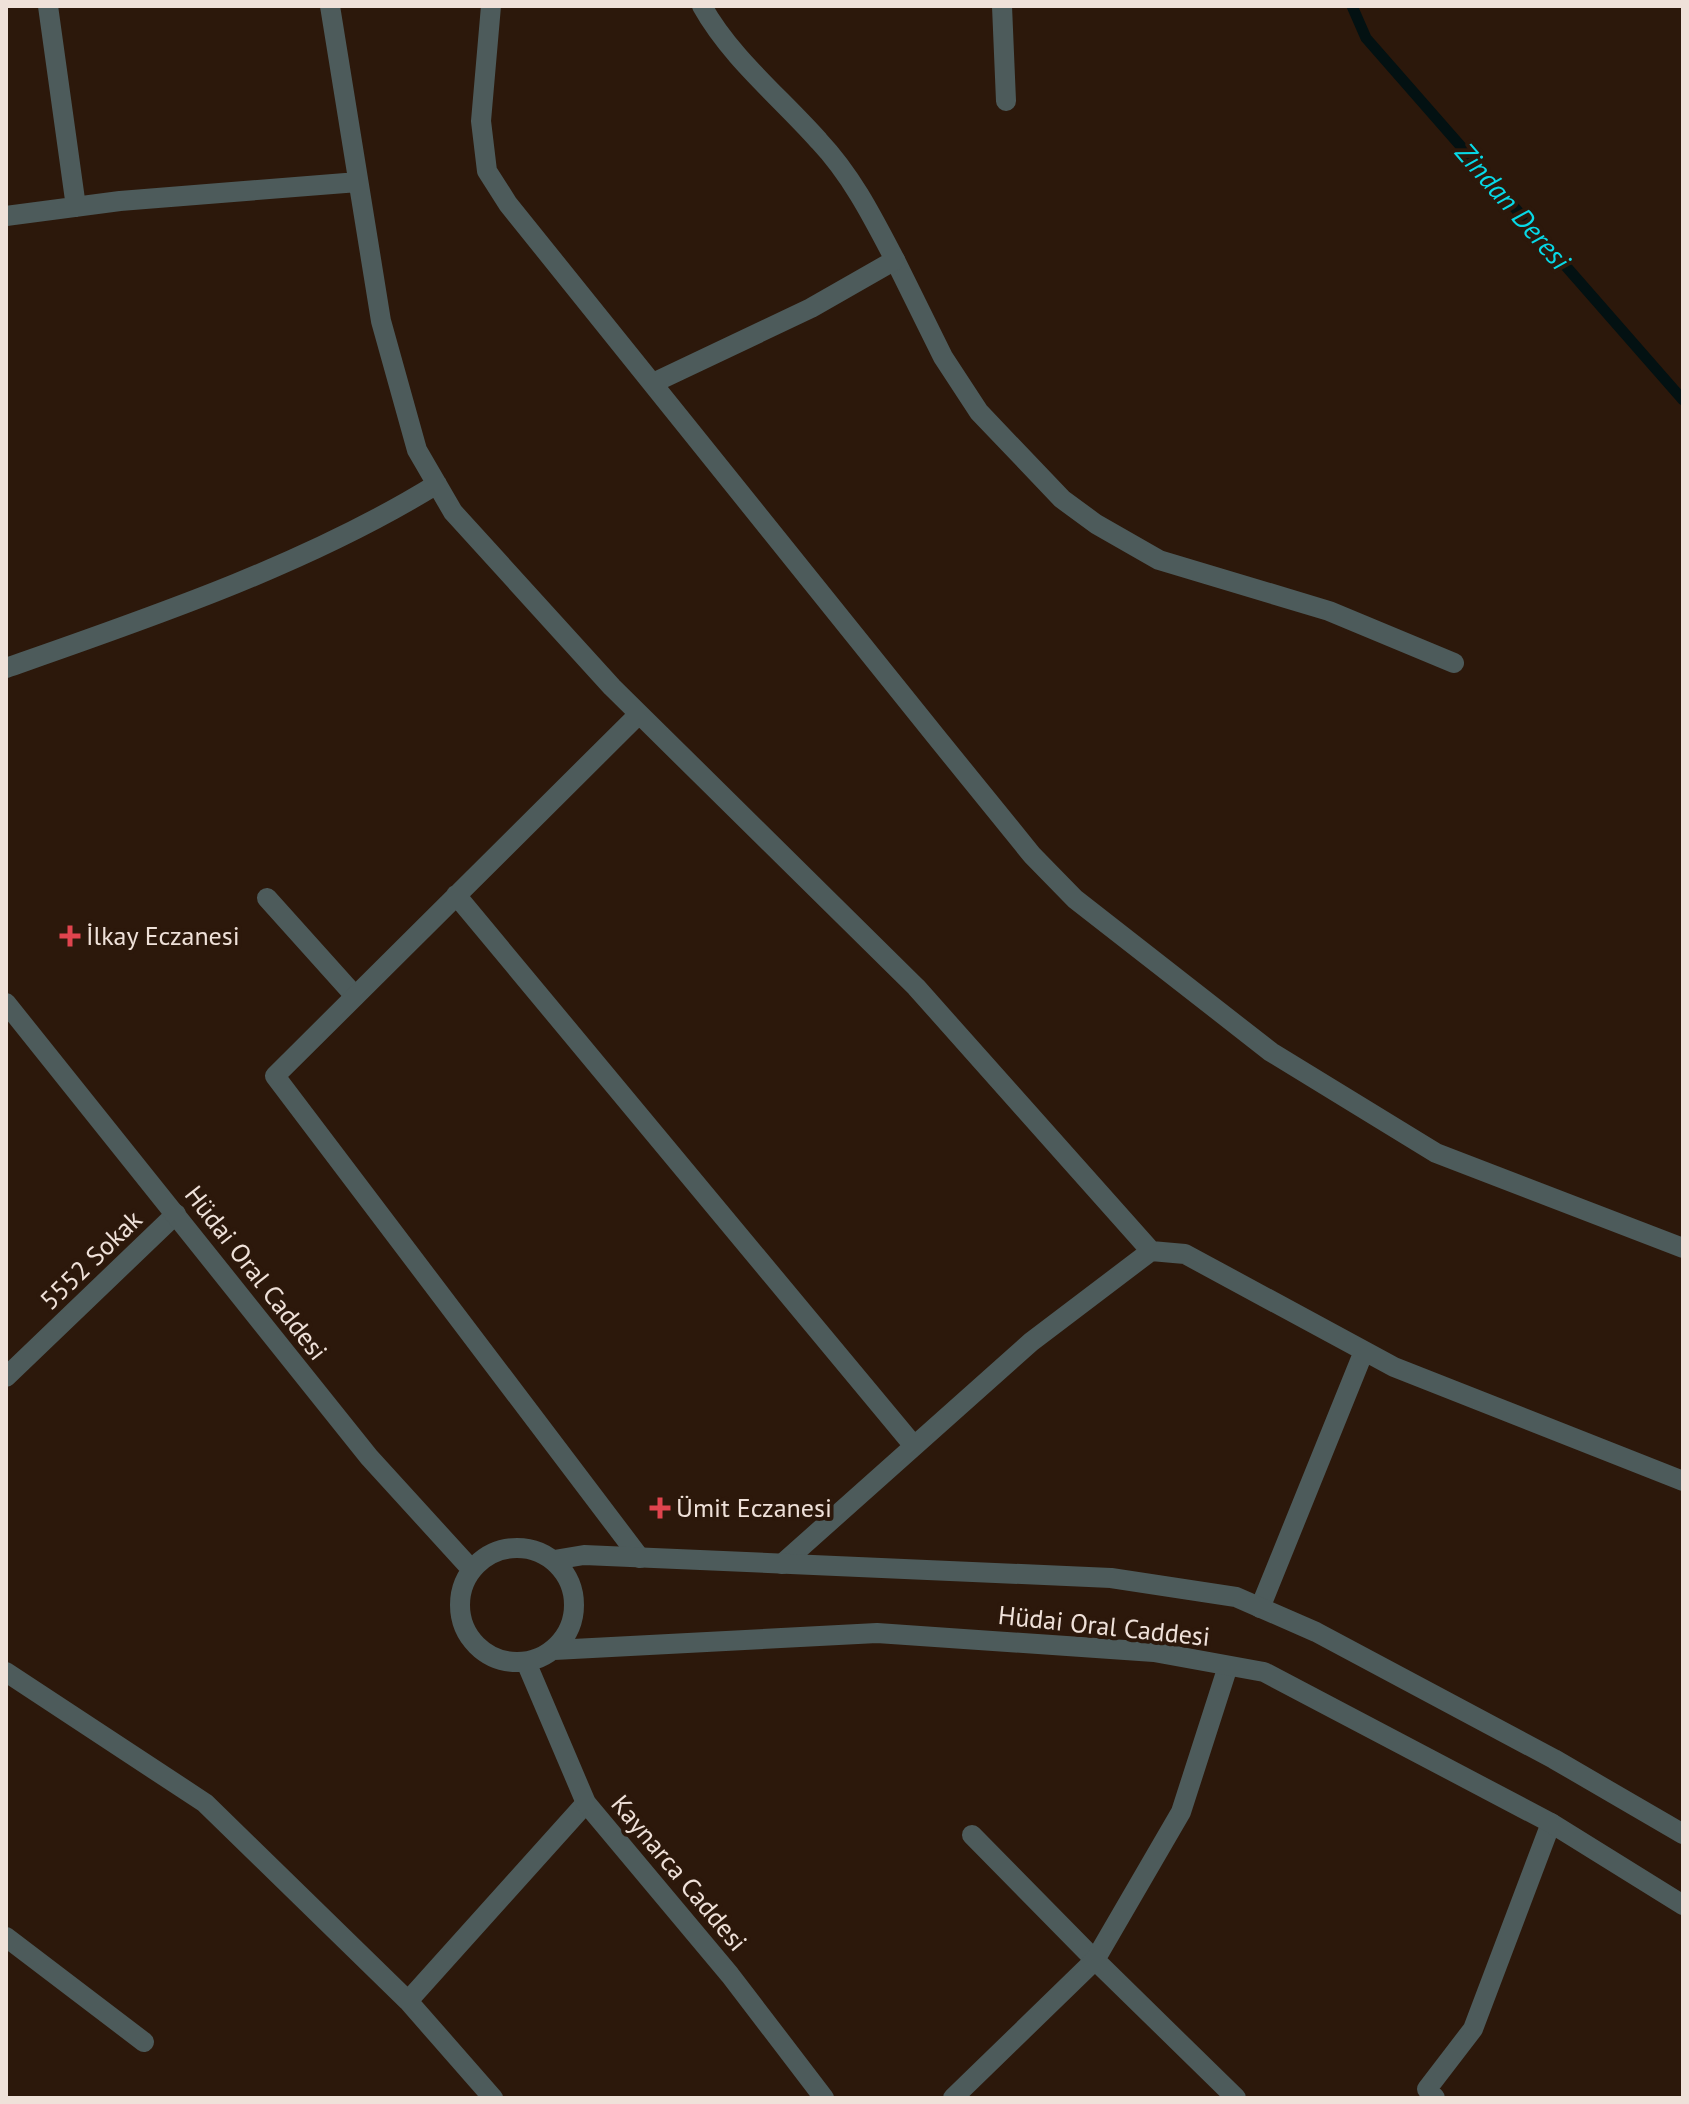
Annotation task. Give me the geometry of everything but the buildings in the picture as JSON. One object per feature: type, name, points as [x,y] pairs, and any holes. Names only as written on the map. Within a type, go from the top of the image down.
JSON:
[{"type":"street","points":[[48,6],[76,207]]},
{"type":"street","points":[[330,6],[381,321],[417,450],[453,512],[639,714],[916,987],[1151,1251]]},
{"type":"street","points":[[491,6],[481,121],[487,171],[508,204],[966,774],[1075,899],[1271,1052],[1436,1153],[1683,1248]]},
{"type":"street","points":[[702,6],[718,35],[830,154],[862,197],[943,357],[979,412],[1062,499],[1096,524],[1159,560],[1329,611],[1454,663]]},
{"type":"street","points":[[1002,6],[1006,101]]},
{"type":"street","points":[[6,216],[358,182]]},
{"type":"street","points":[[653,383],[811,308],[895,260]]},
{"type":"street","points":[[6,668],[278,565],[380,520],[437,484]]},
{"type":"street","points":[[639,714],[275,1076],[640,1558]]},
{"type":"street","points":[[456,895],[914,1446]]},
{"type":"street","points":[[267,898],[355,996]]},
{"type":"street","name":"Hüdai Oral Caddesi","points":[[6,1003],[369,1457],[472,1570]]},
{"type":"street","name":"5552 Sokak","points":[[6,1377],[176,1214]]},
{"type":"street","points":[[782,1564],[1031,1342],[1151,1251],[1185,1254],[1394,1367],[1683,1481]]},
{"type":"street","points":[[1260,1608],[1364,1351]]},
{"type":"street","points":[[508,1548],[538,1552],[554,1560],[575,1596],[571,1626],[554,1650],[526,1662],[497,1659],[473,1642],[461,1614],[463,1584],[472,1570],[481,1561],[508,1548]]},
{"type":"street","name":"Hüdai Oral Caddesi","points":[[554,1560],[584,1555],[1111,1578],[1236,1597],[1316,1632],[1554,1759],[1683,1834]]},
{"type":"street","name":"Hüdai Oral Caddesi","points":[[554,1650],[877,1633],[1154,1652],[1264,1672],[1551,1823],[1683,1905]]},
{"type":"street","name":"Kaynarca Caddesi","points":[[526,1662],[586,1803],[730,1975],[824,2098]]},
{"type":"street","points":[[953,2098],[1095,1960],[1181,1812],[1228,1666]]},
{"type":"street","points":[[6,1672],[205,1803],[408,2001],[493,2098]]},
{"type":"street","points":[[408,2001],[586,1803]]},
{"type":"street","points":[[1427,2095],[1473,2029],[1551,1823]]},
{"type":"street","points":[[972,1835],[1236,2098]]},
{"type":"street","points":[[6,1937],[144,2042]]},
{"type":"waterway","name":"Zindan Deresi","points":[[1352,6],[1366,38],[1683,400]]},
{"type":"place","name":"İlkay Eczanesi","points":[[70,936]]},
{"type":"place","name":"Ümit Eczanesi","points":[[660,1508]]}]
